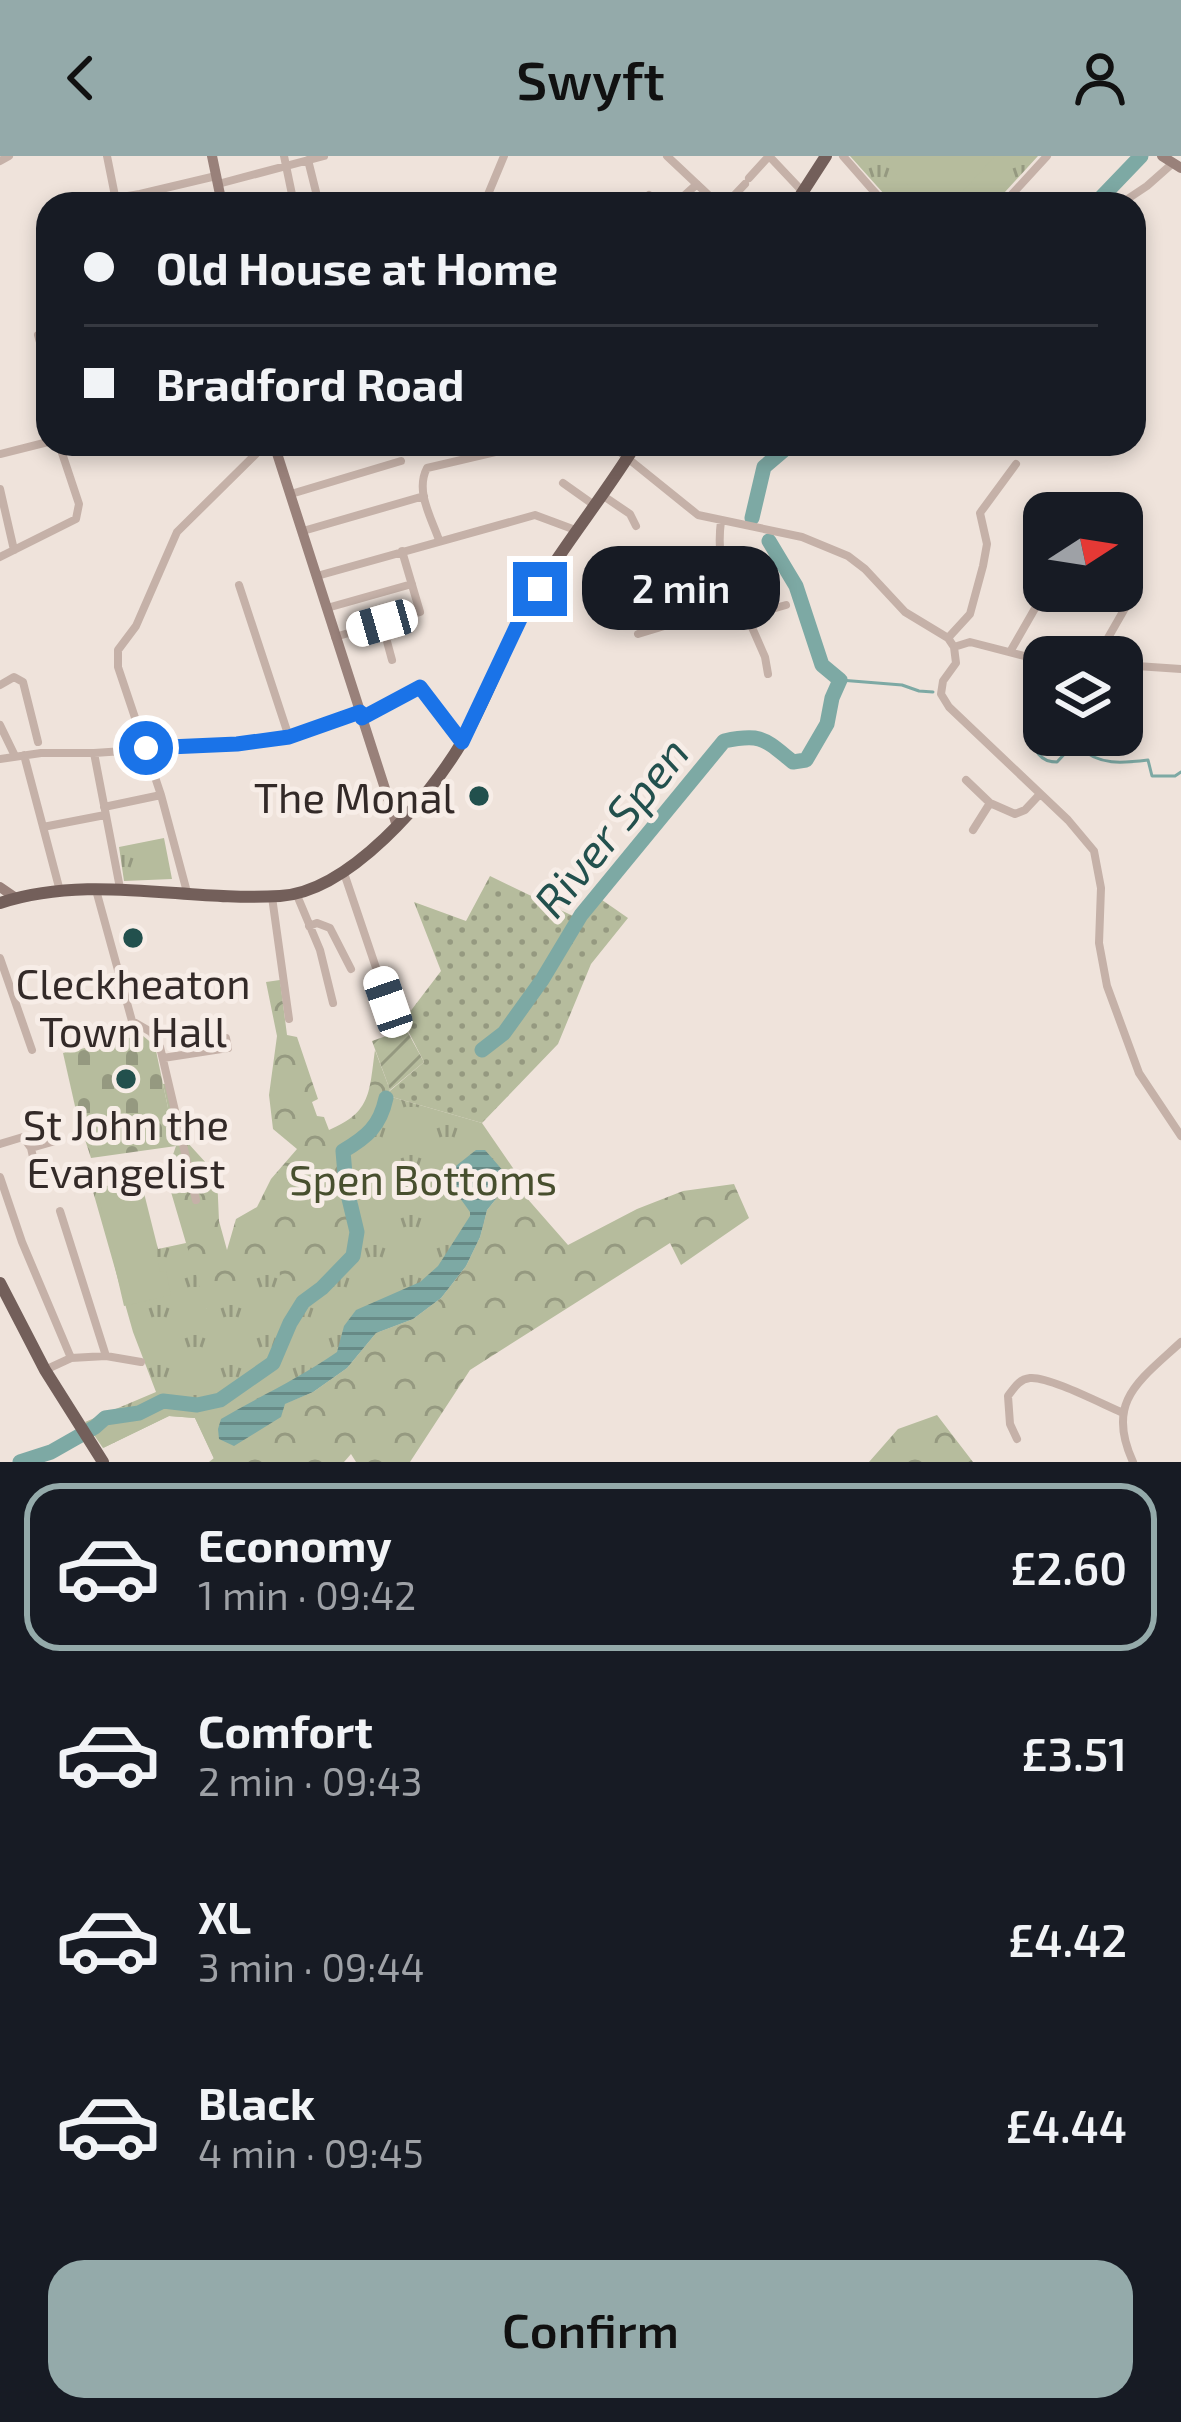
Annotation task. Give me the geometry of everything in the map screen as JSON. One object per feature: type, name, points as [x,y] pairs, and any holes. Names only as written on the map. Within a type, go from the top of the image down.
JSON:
[{"type":"main road","points":[[212,156],[220,192]]},
{"type":"main road","points":[[803,192],[826,156]]},
{"type":"main road","points":[[275,456],[397,826]]},
{"type":"main road","points":[[0,903],[120,888],[296,893],[344,873],[415,808],[462,742],[521,617],[628,457]]},
{"type":"main road","points":[[0,887],[16,898]]},
{"type":"main road","points":[[0,1283],[45,1370],[104,1462]]},
{"type":"street","points":[[0,161],[9,156]]},
{"type":"street","points":[[106,156],[114,192]]},
{"type":"street","points":[[170,192],[285,161],[325,156]]},
{"type":"street","points":[[489,192],[504,156]]},
{"type":"street","points":[[667,156],[707,192]]},
{"type":"street","points":[[735,192],[769,156],[795,192]]},
{"type":"street","points":[[843,156],[874,192]]},
{"type":"street","points":[[1014,192],[1047,156]]},
{"type":"street","points":[[308,160],[316,192]]},
{"type":"street","points":[[285,161],[291,192]]},
{"type":"street","points":[[1138,192],[1172,162]]},
{"type":"street","points":[[688,192],[697,184]]},
{"type":"street","points":[[0,454],[36,445]]},
{"type":"street","points":[[0,557],[76,519],[79,504],[63,456]]},
{"type":"street","points":[[187,892],[123,682],[118,650],[136,626],[177,532],[257,456]]},
{"type":"street","points":[[439,540],[421,486],[422,475],[427,468],[478,456]]},
{"type":"street","points":[[628,457],[698,515],[802,537],[848,556],[905,612],[951,643],[970,642],[1023,655]]},
{"type":"street","points":[[289,494],[401,461]]},
{"type":"street","points":[[1016,464],[980,513],[987,544],[983,566],[970,614],[951,643],[956,663],[941,694],[965,724],[1068,820],[1094,851],[1101,888],[1099,943],[1107,986],[1139,1073],[1181,1136]]},
{"type":"street","points":[[563,483],[630,514],[636,526]]},
{"type":"street","points":[[0,489],[14,550]]},
{"type":"street","points":[[301,532],[424,496]]},
{"type":"street","points":[[315,576],[535,515],[578,531]]},
{"type":"street","points":[[721,521],[717,548],[769,674]]},
{"type":"street","points":[[335,637],[420,612],[403,551]]},
{"type":"street","points":[[239,584],[289,737]]},
{"type":"street","points":[[326,608],[412,584]]},
{"type":"street","points":[[638,634],[684,620],[694,596],[730,586]]},
{"type":"street","points":[[747,616],[785,605]]},
{"type":"street","points":[[1010,652],[1033,612]]},
{"type":"street","points":[[382,623],[392,660]]},
{"type":"street","points":[[1143,666],[1181,669]]},
{"type":"street","points":[[0,672],[26,687],[38,742]]},
{"type":"street","points":[[0,759],[289,737],[361,715],[420,687],[462,742]]},
{"type":"street","points":[[0,725],[20,756],[60,892]]},
{"type":"street","points":[[94,753],[120,888]]},
{"type":"street","points":[[966,780],[990,803],[1015,814],[1040,794]]},
{"type":"street","points":[[43,827],[160,795]]},
{"type":"street","points":[[973,830],[990,803]]},
{"type":"street","points":[[344,873],[394,1021]]},
{"type":"street","points":[[96,890],[132,1022],[158,1039],[196,1200]]},
{"type":"street","points":[[296,893],[320,950],[333,1004]]},
{"type":"street","points":[[272,895],[289,1019]]},
{"type":"street","points":[[309,926],[317,922],[328,926],[351,969]]},
{"type":"street","points":[[0,958],[32,1050]]},
{"type":"street","points":[[163,1058],[228,1048],[226,1038]]},
{"type":"street","points":[[0,1144],[23,1137],[32,1148],[37,1171]]},
{"type":"street","points":[[32,1148],[59,1140]]},
{"type":"street","points":[[0,1178],[4,1203],[71,1358]]},
{"type":"street","points":[[60,1211],[106,1356]]},
{"type":"street","points":[[1133,1462],[1120,1424],[1121,1412],[1149,1372],[1181,1342]]},
{"type":"street","points":[[45,1370],[71,1358],[106,1356],[141,1362]]},
{"type":"street","points":[[1017,1439],[1010,1424],[1008,1396],[1024,1379],[1053,1383],[1121,1412]]},
{"type":"green space","points":[[850,156],[1038,156],[1005,192],[882,192]]},
{"type":"green space","points":[[892,156],[995,156],[962,192],[916,192],[885,164]]},
{"type":"green space","points":[[164,838],[172,879],[124,881],[119,847]]},
{"type":"green space","points":[[490,876],[573,916],[592,893],[628,918],[591,964],[558,1044],[482,1123],[385,1095],[424,1062],[403,1021],[441,971],[414,902],[466,921]]},
{"type":"green space","points":[[280,980],[287,1035],[297,1037],[318,1099],[312,1102],[329,1130],[361,1108],[375,1050],[390,1090],[372,1120],[354,1197],[363,1236],[358,1256],[316,1301],[284,1404],[313,1392],[347,1368],[376,1333],[413,1319],[441,1298],[466,1266],[487,1210],[511,1180],[568,1245],[683,1191],[734,1184],[749,1218],[681,1265],[670,1243],[470,1370],[410,1462],[356,1462],[351,1454],[344,1462],[209,1462],[214,1458],[195,1418],[169,1416],[103,1448],[156,1393],[207,1310],[188,1270],[186,1243],[166,1175],[176,1146],[163,1084],[171,1083],[187,1142],[217,1175],[219,1221],[227,1250],[236,1219],[257,1207],[271,1179],[297,1149],[273,1129],[269,1095],[277,1036],[266,982]]},
{"type":"green space","points":[[406,1029],[424,1062],[390,1090],[372,1041]]},
{"type":"green space","points":[[142,1035],[155,1046],[176,1146],[91,1158],[63,1053]]},
{"type":"green space","name":"Spen Bottoms","points":[[385,1095],[482,1123],[528,1190],[510,1181],[487,1210],[466,1266],[441,1298],[413,1319],[376,1333],[347,1368],[313,1392],[285,1404],[281,1417],[214,1459],[195,1418],[169,1416],[103,1448],[85,1422],[156,1392],[133,1332],[92,1188],[141,1181],[158,1249],[186,1243],[207,1309],[279,1256],[280,1278],[316,1300],[356,1258],[360,1223],[349,1153]]},
{"type":"green space","points":[[140,1184],[160,1272],[166,1271],[171,1295],[124,1306],[98,1194]]},
{"type":"green space","points":[[937,1415],[973,1462],[869,1462],[898,1429]]},
{"type":"water","points":[[476,1150],[485,1150],[511,1180],[487,1210],[466,1266],[441,1298],[413,1319],[376,1333],[347,1368],[313,1392],[285,1404],[281,1417],[234,1446],[219,1439],[221,1419],[337,1352],[344,1326],[356,1310],[420,1282],[438,1266],[470,1216],[447,1173]]},
{"type":"waterway","name":"River Spen","points":[[1106,192],[1141,156]]},
{"type":"waterway","name":"River Spen","points":[[752,518],[764,467],[777,456]]},
{"type":"waterway","name":"River Spen","points":[[482,1050],[504,1033],[581,915],[724,741],[755,738],[793,762],[806,760],[827,724],[840,680],[822,665],[796,586],[769,541]]},
{"type":"waterway","points":[[840,680],[933,692]]},
{"type":"waterway","points":[[1041,756],[1057,762],[1063,756]]},
{"type":"waterway","points":[[1094,756],[1121,762],[1148,760],[1152,776],[1181,772]]},
{"type":"waterway","name":"River Spen","points":[[20,1462],[51,1452],[105,1418],[139,1413],[163,1401],[197,1405],[220,1400],[273,1363],[303,1302],[353,1256],[357,1232],[343,1151],[371,1130],[386,1098]]},
{"type":"place","name":"The Monal","points":[[479,796]]},
{"type":"place","name":"Cleckheaton Town Hall","points":[[133,938]]},
{"type":"place","name":"St John the Evangelist","points":[[126,1079]]},
{"type":"route","points":[[146,748],[289,737],[360,712],[362,718],[420,687],[462,742],[521,617],[540,589]]}]
